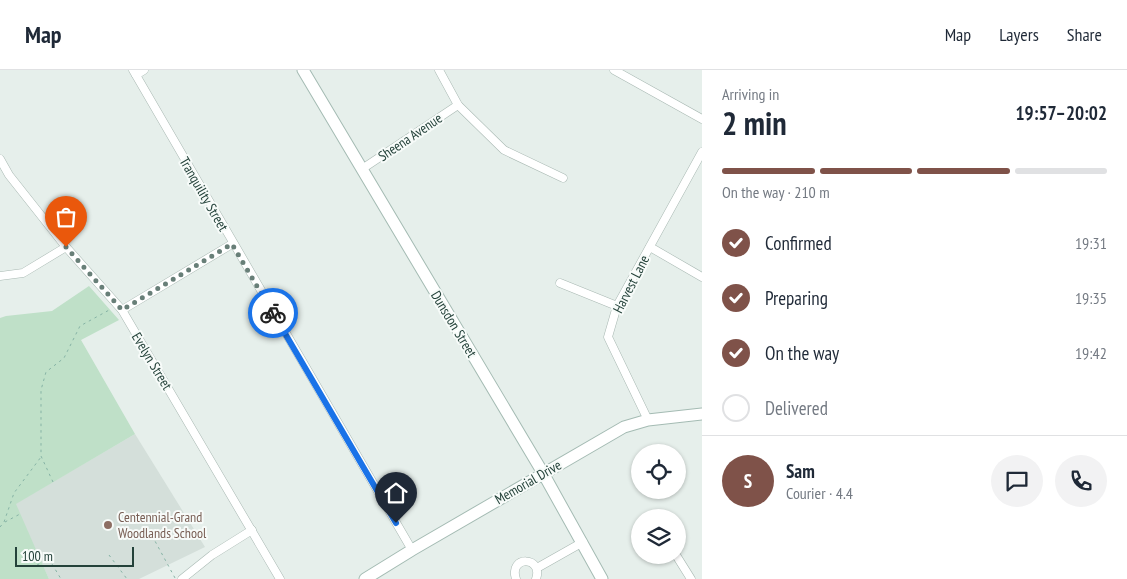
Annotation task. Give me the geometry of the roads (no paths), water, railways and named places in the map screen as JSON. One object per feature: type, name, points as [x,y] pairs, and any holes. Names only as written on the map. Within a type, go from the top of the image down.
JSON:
[{"type":"main road","name":"Dunsdon Street","points":[[304,70],[543,473],[602,579]]},
{"type":"main road","name":"Memorial Drive","points":[[365,579],[624,427],[648,420],[702,414]]},
{"type":"street","points":[[134,72],[144,70]]},
{"type":"street","points":[[439,70],[458,105],[504,150],[563,178]]},
{"type":"street","points":[[614,70],[702,119]]},
{"type":"street","name":"Tranquility Street","points":[[134,72],[232,244],[412,550]]},
{"type":"street","name":"Sheena Avenue","points":[[362,169],[458,105]]},
{"type":"street","name":"Harvest Lane","points":[[648,420],[608,337],[617,306],[702,152]]},
{"type":"street","name":"Evelyn Street","points":[[0,159],[9,175],[66,247],[120,308],[280,579]]},
{"type":"street","points":[[0,176],[9,175]]},
{"type":"street","points":[[120,308],[232,244]]},
{"type":"street","points":[[650,246],[702,277]]},
{"type":"street","points":[[0,276],[23,273],[66,247]]},
{"type":"street","points":[[560,283],[617,306]]},
{"type":"street","points":[[182,579],[212,555],[252,530]]},
{"type":"street","points":[[537,568],[583,542]]},
{"type":"street","points":[[516,579],[515,568],[518,564],[529,561],[537,568],[536,579]]},
{"type":"street","points":[[682,564],[691,579]]},
{"type":"place","name":"Centennial-Grand Woodlands School","points":[[108,525]]}]
